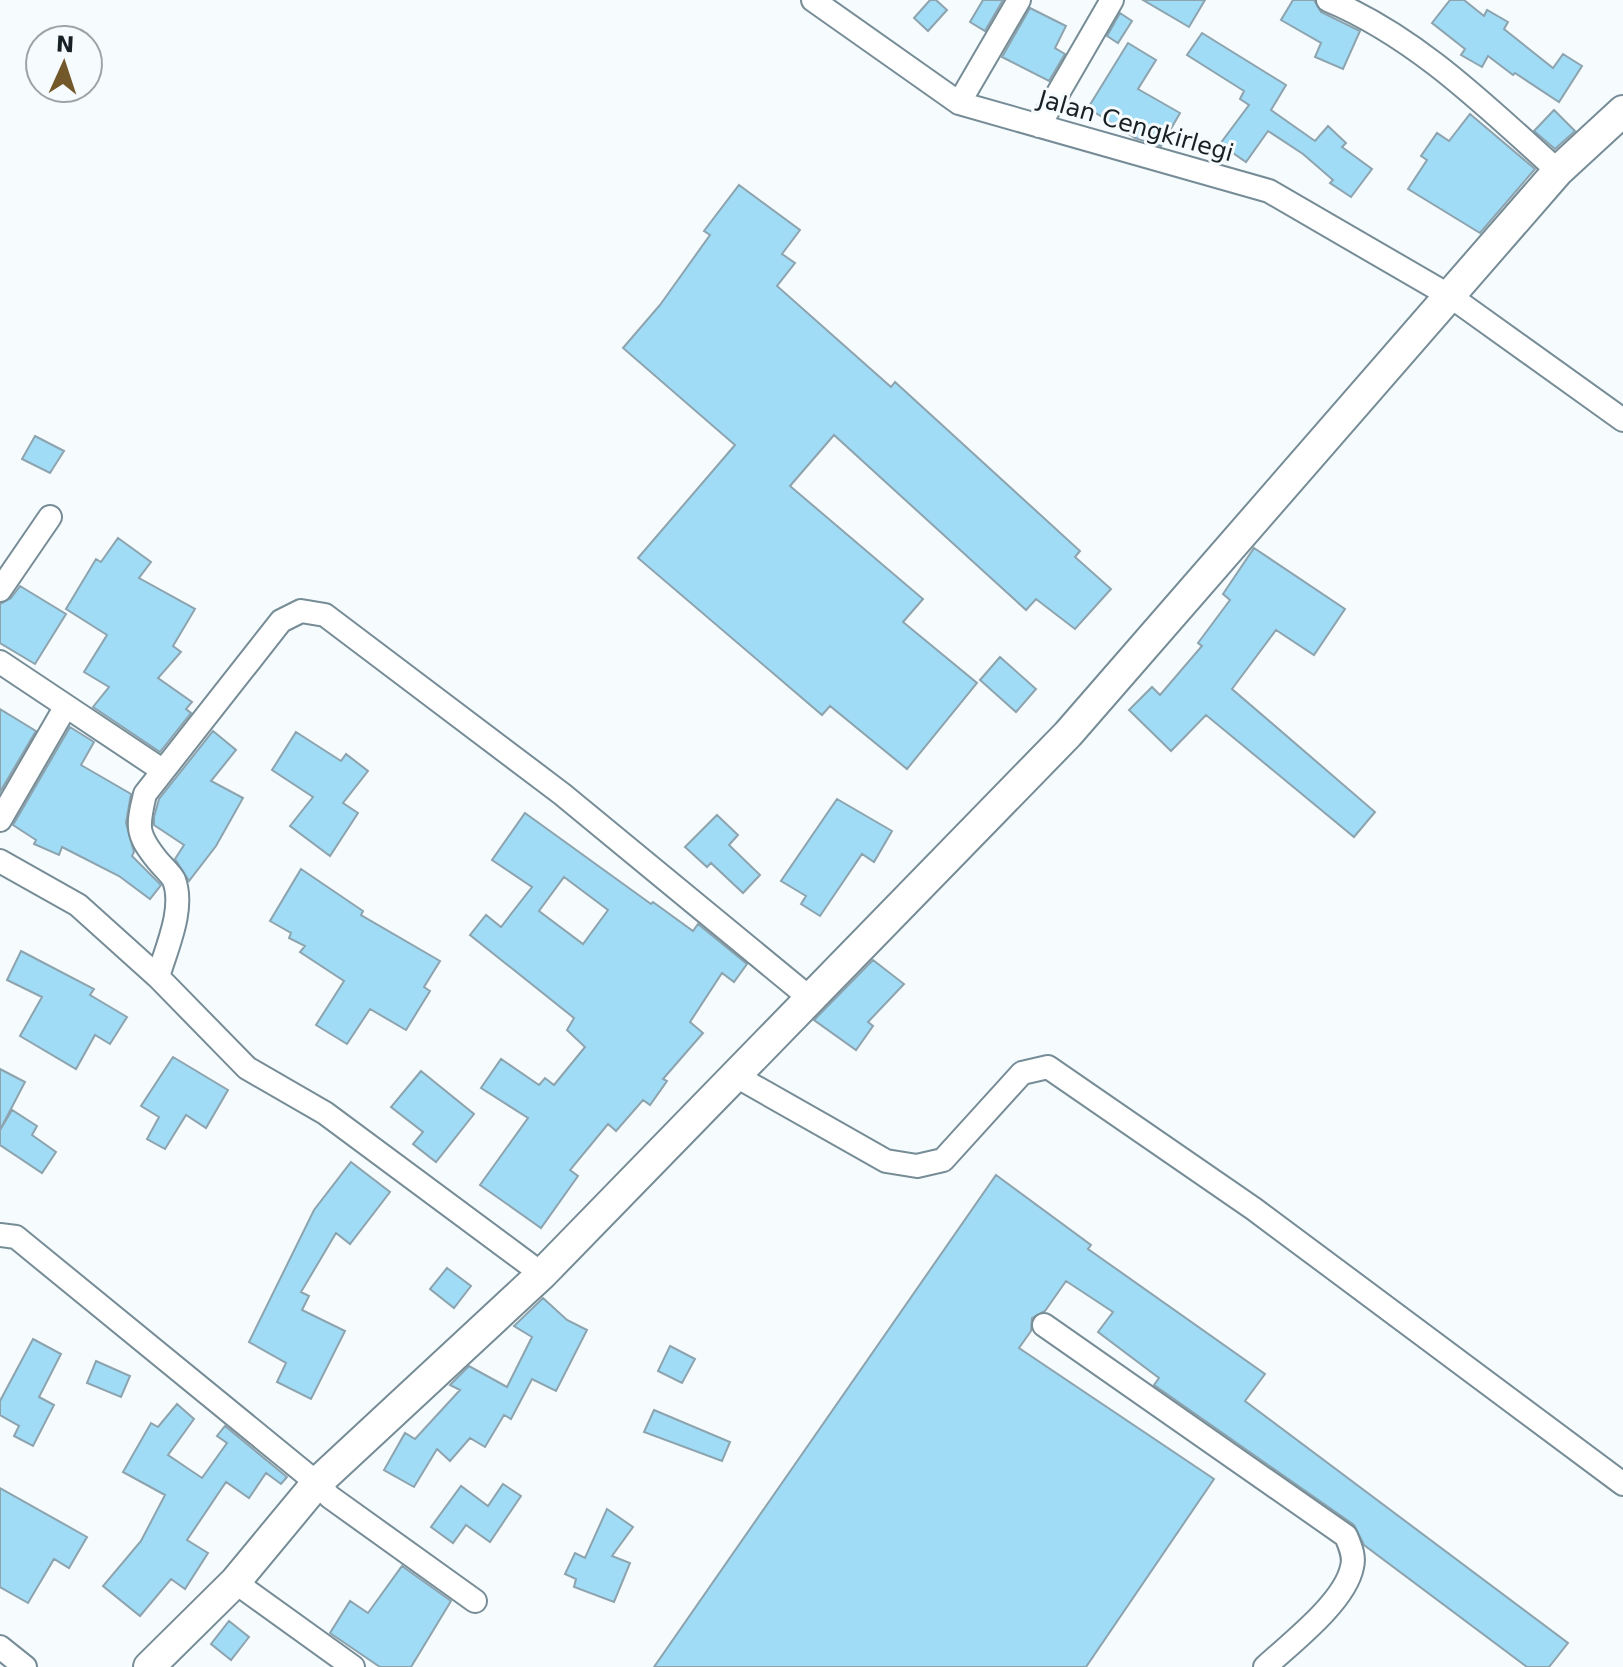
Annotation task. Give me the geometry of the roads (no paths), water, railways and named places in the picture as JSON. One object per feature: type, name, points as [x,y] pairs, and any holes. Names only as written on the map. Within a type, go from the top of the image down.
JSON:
[{"type":"street","name":"Jalan Cengkirlegi","points":[[813,0],[959,103],[1269,191],[1450,296],[1623,420]]},
{"type":"street","points":[[959,103],[1019,0]]},
{"type":"street","points":[[1039,126],[1112,0]]},
{"type":"street","points":[[1328,0],[1407,45],[1460,83],[1558,171]]},
{"type":"street","points":[[149,1667],[235,1582],[317,1483],[542,1274],[1068,734],[1558,171],[1623,111]]},
{"type":"street","points":[[0,590],[50,517]]},
{"type":"street","points":[[158,977],[176,913],[176,894],[173,879],[141,840],[138,822],[145,794],[281,621],[301,611],[325,615],[562,794],[811,999]]},
{"type":"street","points":[[0,662],[162,770]]},
{"type":"street","points":[[0,820],[66,706]]},
{"type":"street","points":[[0,861],[78,905],[158,977],[247,1068],[325,1113],[542,1274]]},
{"type":"street","points":[[736,1076],[886,1161],[917,1166],[943,1160],[1022,1073],[1048,1067],[1254,1209],[1623,1484]]},
{"type":"street","points":[[0,1235],[16,1237],[317,1483],[330,1497],[475,1601]]},
{"type":"street","points":[[1044,1325],[1346,1536],[1353,1555],[1345,1585],[1300,1635],[1265,1667]]},
{"type":"street","points":[[235,1582],[353,1667]]},
{"type":"street","points":[[0,1647],[25,1667]]}]
